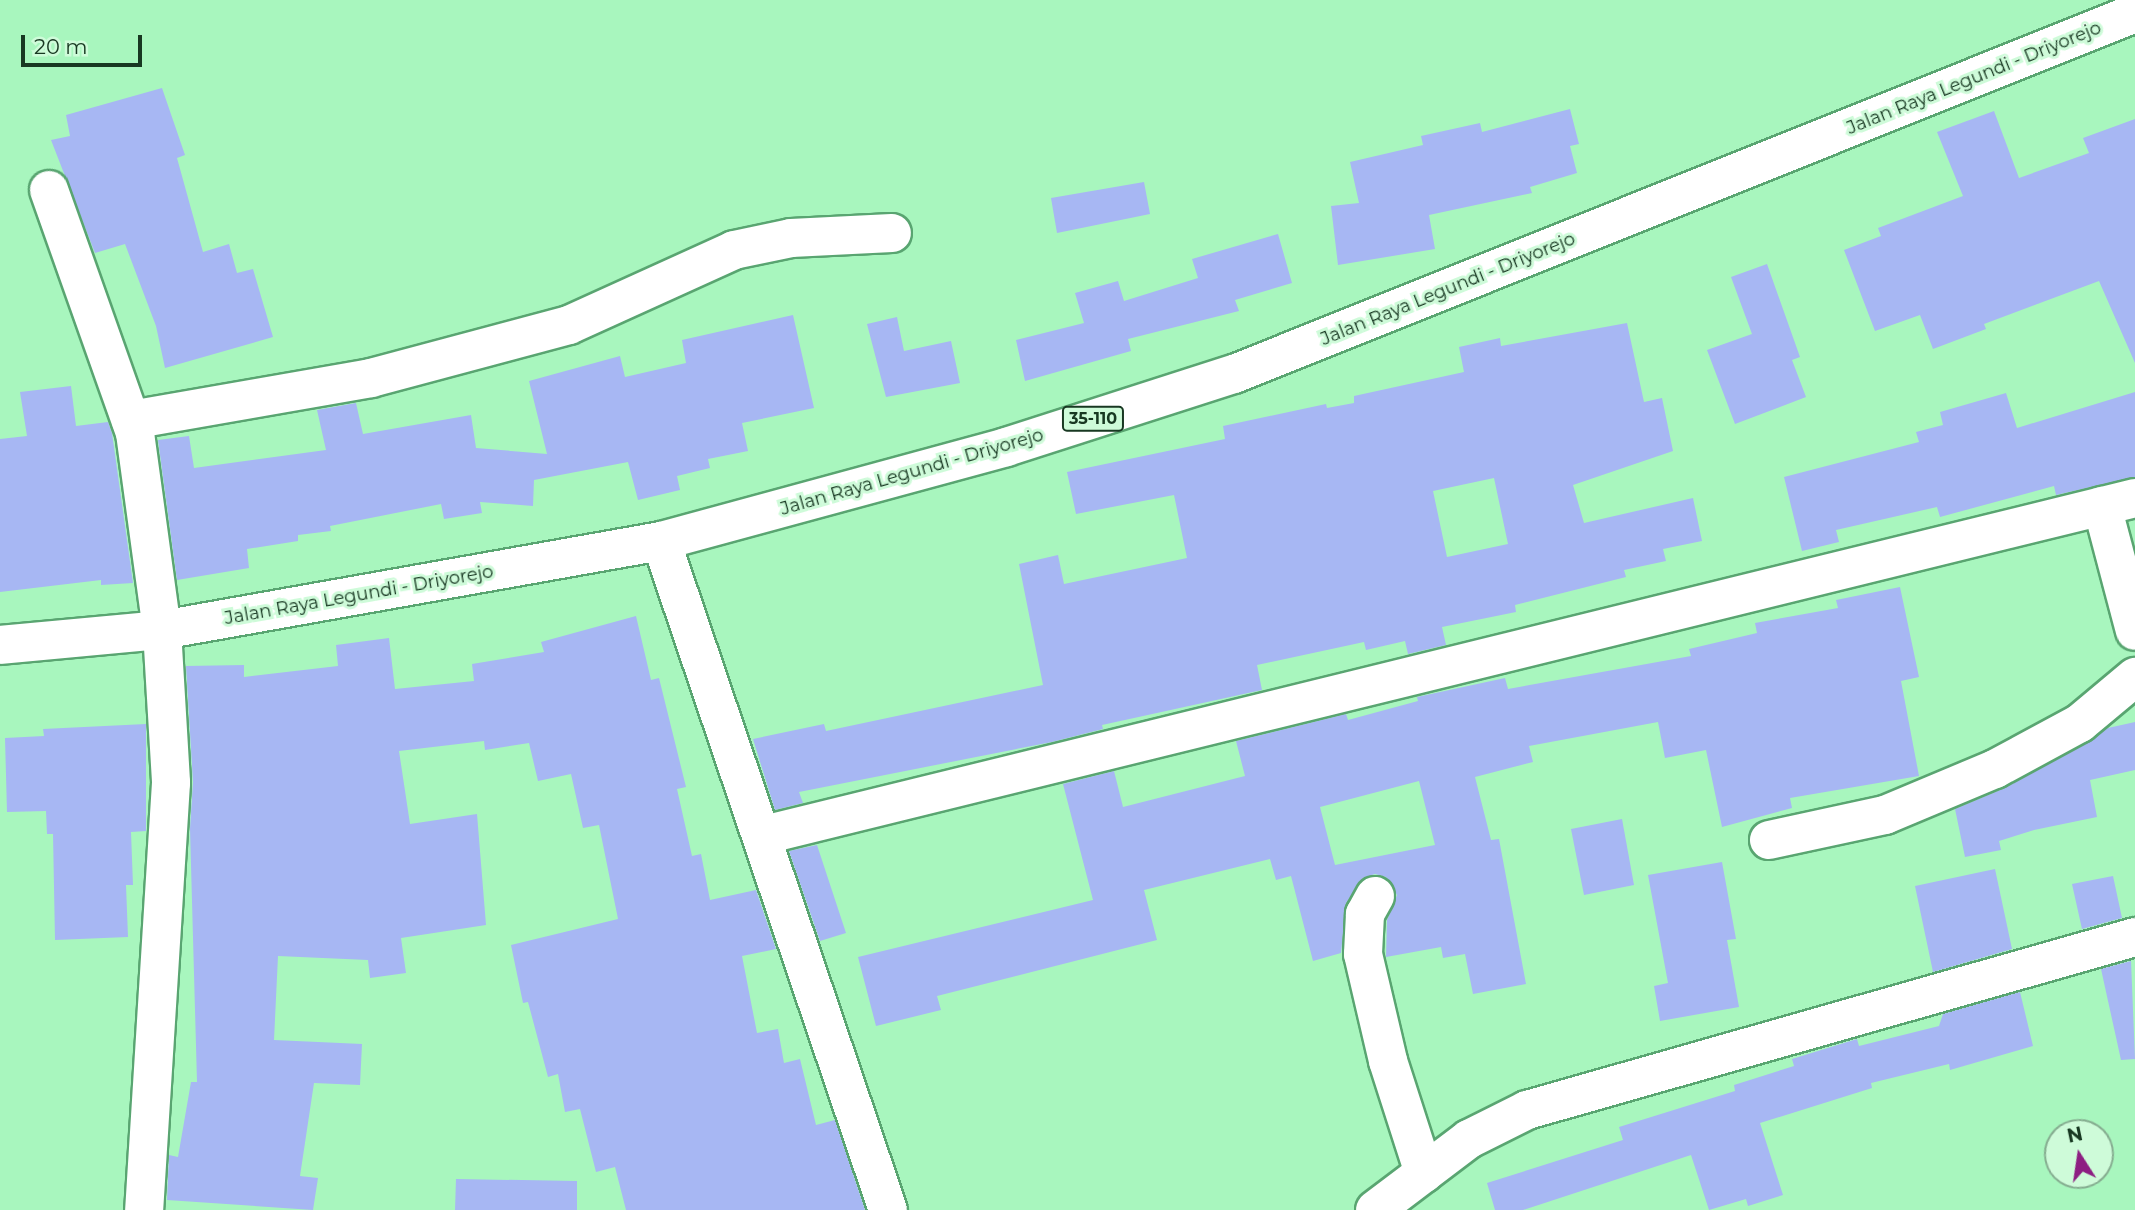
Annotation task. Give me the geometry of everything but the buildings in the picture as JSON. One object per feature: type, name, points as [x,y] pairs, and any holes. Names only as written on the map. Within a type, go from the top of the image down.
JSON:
[{"type":"street","name":"Jalan Raya Legundi - Driyorejo","points":[[0,645],[162,630],[661,541],[1006,447],[1234,374],[2135,13]]},
{"type":"street","points":[[49,190],[131,420],[162,630],[171,783],[144,1210]]},
{"type":"street","points":[[131,420],[371,378],[569,325],[734,250],[791,238],[892,233]]},
{"type":"street","points":[[764,835],[2119,502],[2135,631]]},
{"type":"street","points":[[661,541],[764,835],[888,1210]]},
{"type":"street","points":[[1769,840],[1885,815],[1995,769],[2080,723],[2135,677]]},
{"type":"street","points":[[1375,896],[1365,914],[1363,954],[1388,1061],[1424,1173]]},
{"type":"street","points":[[1375,1210],[1469,1139],[1527,1110],[2135,937]]}]
